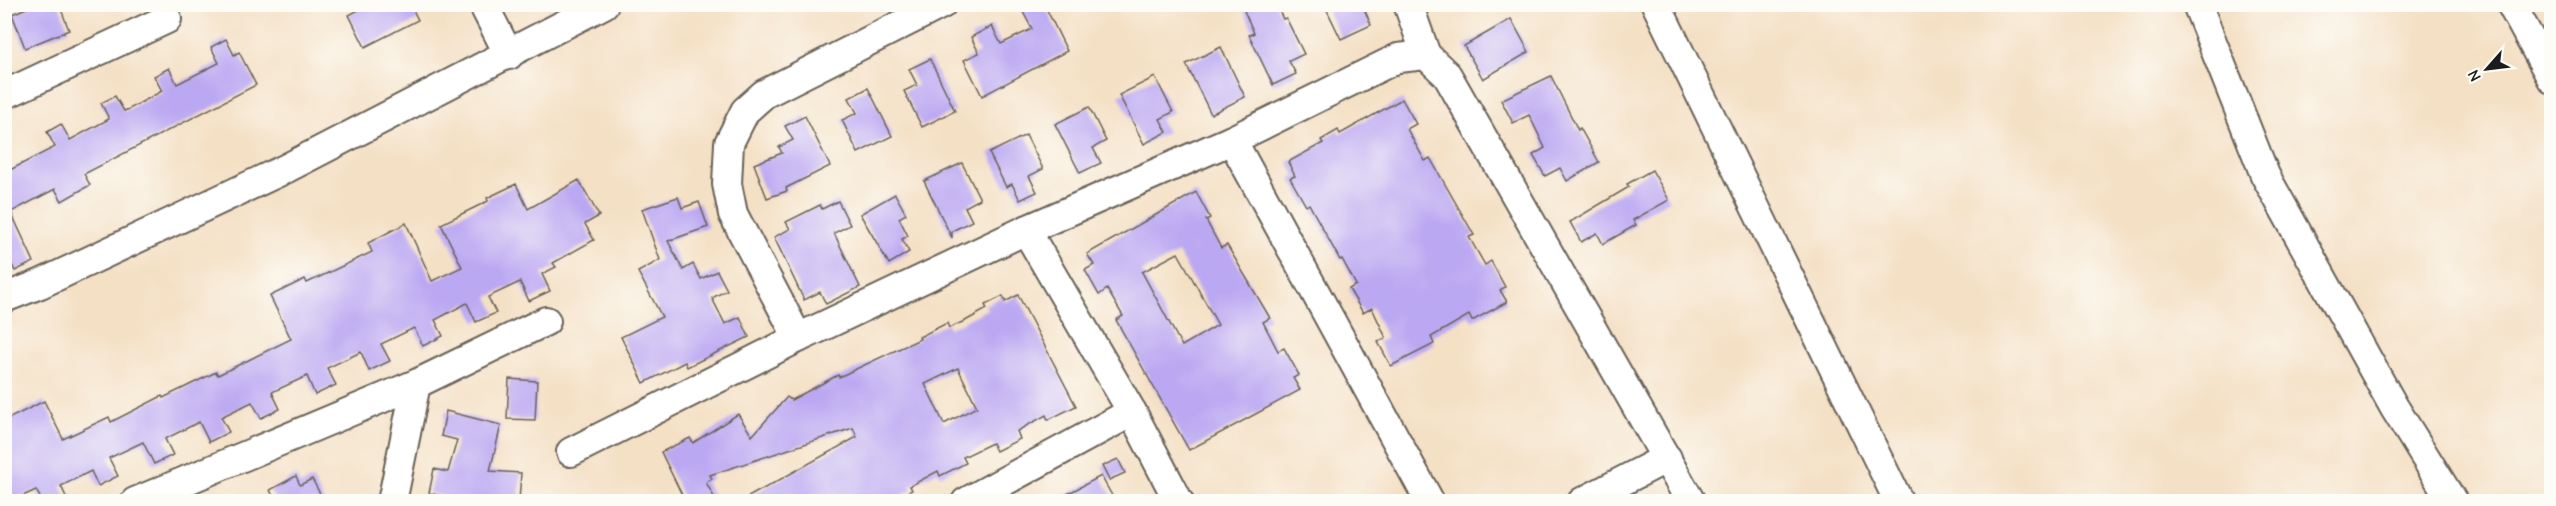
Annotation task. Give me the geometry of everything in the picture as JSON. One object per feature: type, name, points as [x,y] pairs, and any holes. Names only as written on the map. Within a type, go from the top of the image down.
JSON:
[{"type":"street","points":[[483,4],[509,55]]},
{"type":"street","points":[[4,298],[40,284],[285,169],[604,4]]},
{"type":"street","points":[[798,338],[733,214],[727,184],[729,143],[745,111],[764,94],[942,4]]},
{"type":"street","points":[[1408,4],[1426,55],[1447,75],[1691,501]]},
{"type":"street","points":[[1656,4],[1899,501]]},
{"type":"street","points":[[2197,4],[2265,175],[2394,407],[2454,501]]},
{"type":"street","points":[[2511,4],[2552,79]]},
{"type":"street","points":[[4,95],[167,19]]},
{"type":"street","points":[[571,452],[798,338],[1026,230],[1232,140],[1398,57],[1426,55]]},
{"type":"street","points":[[1232,140],[1430,501]]},
{"type":"street","points":[[1026,230],[1132,411],[1179,501]]},
{"type":"street","points":[[135,501],[416,384],[546,321]]},
{"type":"street","points":[[392,501],[416,384]]},
{"type":"street","points":[[966,501],[1132,411]]},
{"type":"street","points":[[1582,501],[1667,458]]},
{"type":"building","points":[[36,4],[59,4],[69,30],[25,48],[12,14]]},
{"type":"building","points":[[370,4],[410,4],[418,20],[365,47],[349,15]]},
{"type":"building","points":[[1038,4],[1044,4],[1067,51],[982,96],[964,60],[979,53],[971,37],[992,26],[1001,44],[1032,29],[1023,12]]},
{"type":"building","points":[[1241,4],[1276,4],[1283,19],[1286,18],[1304,54],[1289,61],[1296,74],[1273,85],[1249,35],[1254,33]]},
{"type":"building","points":[[1324,4],[1362,4],[1371,25],[1341,39]]},
{"type":"building","points":[[1511,19],[1529,52],[1483,79],[1464,46]]},
{"type":"building","points":[[226,39],[234,55],[239,52],[256,85],[84,174],[90,185],[62,201],[55,189],[11,212],[34,262],[15,271],[4,249],[4,173],[55,147],[47,132],[61,124],[70,140],[109,119],[101,103],[115,96],[124,111],[162,91],[154,76],[169,68],[177,84],[219,63],[211,47]]},
{"type":"building","points":[[1221,47],[1245,97],[1211,114],[1186,64]]},
{"type":"building","points":[[930,59],[955,111],[922,127],[904,91],[917,85],[909,69]]},
{"type":"building","points":[[1551,76],[1578,130],[1580,128],[1599,162],[1567,181],[1560,168],[1545,176],[1533,155],[1545,148],[1529,115],[1513,123],[1501,100]]},
{"type":"building","points":[[1155,77],[1173,112],[1160,119],[1167,132],[1144,144],[1119,95]]},
{"type":"building","points":[[868,88],[892,136],[858,153],[842,120],[857,113],[849,98]]},
{"type":"building","points":[[1402,99],[1416,124],[1407,129],[1425,161],[1430,158],[1474,235],[1469,237],[1485,265],[1491,261],[1505,287],[1500,290],[1507,302],[1472,321],[1469,315],[1431,337],[1434,344],[1391,366],[1378,342],[1386,338],[1372,308],[1363,313],[1349,289],[1356,285],[1309,204],[1306,206],[1290,178],[1295,176],[1288,162],[1323,143],[1321,140],[1338,130],[1340,134]]},
{"type":"building","points":[[1089,107],[1106,141],[1093,148],[1101,163],[1080,173],[1055,124]]},
{"type":"building","points":[[805,116],[830,166],[786,188],[787,191],[767,198],[754,164],[782,153],[779,147],[793,140],[785,126]]},
{"type":"building","points":[[1026,135],[1043,169],[1029,176],[1037,192],[1020,200],[1012,184],[1006,187],[989,153]]},
{"type":"building","points":[[962,163],[980,199],[965,207],[972,221],[952,231],[952,238],[924,181]]},
{"type":"building","points":[[1652,170],[1669,200],[1633,220],[1636,225],[1603,244],[1597,233],[1581,242],[1570,222],[1629,187],[1627,184]]},
{"type":"building","points":[[579,180],[599,216],[585,224],[594,240],[553,263],[556,267],[542,274],[550,291],[529,301],[520,282],[488,297],[496,313],[476,322],[467,303],[435,320],[443,336],[423,346],[414,328],[381,344],[390,361],[369,371],[361,352],[327,368],[336,385],[315,395],[307,376],[272,392],[280,409],[261,418],[252,402],[221,417],[229,432],[209,442],[199,422],[165,439],[173,455],[154,464],[143,442],[109,458],[118,476],[98,486],[91,471],[61,486],[68,501],[42,501],[36,490],[12,501],[4,501],[4,421],[44,401],[63,439],[109,417],[111,422],[162,396],[163,398],[216,372],[218,375],[291,339],[270,296],[305,279],[307,283],[372,252],[368,243],[406,223],[432,281],[462,267],[441,224],[488,201],[487,198],[516,184],[528,209]]},
{"type":"building","points":[[1196,192],[1210,218],[1206,220],[1221,248],[1227,245],[1270,318],[1263,322],[1278,351],[1284,348],[1299,375],[1293,378],[1300,390],[1189,450],[1116,320],[1123,316],[1107,289],[1099,295],[1085,270],[1094,265],[1087,254]],"holes":[[[1178,253],[1218,325],[1182,346],[1142,272]]]},
{"type":"building","points":[[895,194],[906,214],[899,218],[908,236],[902,239],[909,252],[889,264],[860,214]]},
{"type":"building","points":[[678,197],[682,208],[699,202],[708,227],[668,241],[683,270],[693,264],[701,279],[717,271],[727,290],[712,298],[725,324],[740,317],[749,337],[687,367],[685,362],[644,383],[621,337],[662,317],[638,272],[660,260],[642,209]]},
{"type":"building","points":[[838,201],[850,225],[834,233],[860,287],[826,304],[820,292],[804,300],[774,237],[790,229],[786,222],[820,205],[822,209]]},
{"type":"building","points":[[1018,295],[1076,406],[1048,420],[1046,415],[1017,431],[1020,439],[996,451],[992,443],[963,457],[966,463],[940,476],[938,471],[910,486],[912,490],[890,501],[741,501],[857,437],[853,428],[710,475],[712,479],[706,482],[716,501],[685,501],[661,452],[690,438],[693,443],[738,414],[752,436],[787,397],[791,400],[838,375],[839,377],[920,339],[919,337],[947,323],[949,328],[967,320],[987,309],[985,305],[1003,296],[1005,302]],"holes":[[[958,368],[977,407],[944,424],[925,384]]]},
{"type":"building","points":[[509,379],[537,381],[535,420],[507,419]]},
{"type":"building","points":[[446,411],[501,425],[490,471],[521,473],[519,501],[446,501],[447,497],[429,493],[434,469],[448,472],[457,440],[441,436]]},
{"type":"building","points":[[1118,459],[1125,473],[1109,480],[1102,466]]},
{"type":"building","points":[[296,476],[300,485],[312,479],[324,501],[267,501],[274,498],[270,490]]},
{"type":"building","points":[[1101,476],[1115,501],[1054,501]]}]
